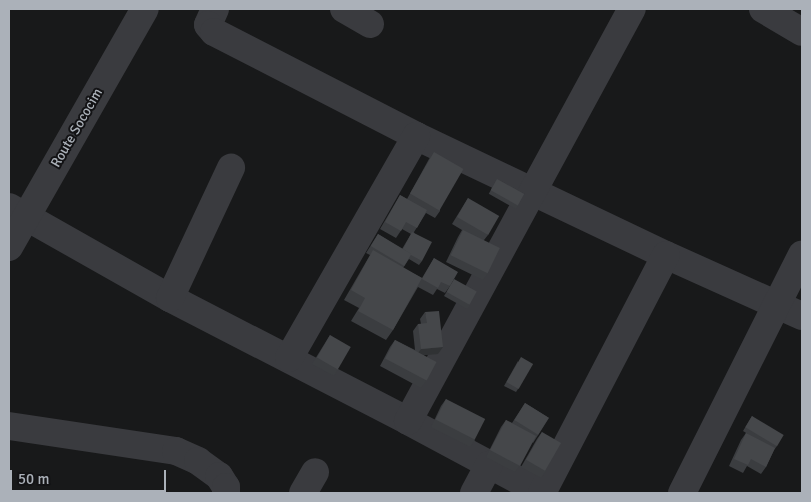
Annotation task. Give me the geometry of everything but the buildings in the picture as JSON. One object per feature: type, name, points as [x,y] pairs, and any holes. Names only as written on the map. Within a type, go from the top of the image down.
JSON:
[{"type":"street","name":"Route Sococim","points":[[9,247],[17,212],[145,9]]},
{"type":"street","points":[[215,9],[208,25],[214,32],[416,136],[666,255],[790,311]]},
{"type":"street","points":[[344,9],[370,24]]},
{"type":"street","points":[[408,421],[632,9]]},
{"type":"street","points":[[763,9],[802,32]]},
{"type":"street","points":[[289,358],[416,136]]},
{"type":"street","points":[[170,298],[232,168]]},
{"type":"street","points":[[17,212],[170,298],[289,358],[542,493],[666,255]]},
{"type":"street","points":[[682,493],[790,311],[802,254]]},
{"type":"street","points":[[9,426],[176,451],[198,461],[219,476],[226,487],[226,493]]},
{"type":"street","points":[[474,493],[489,465]]}]
